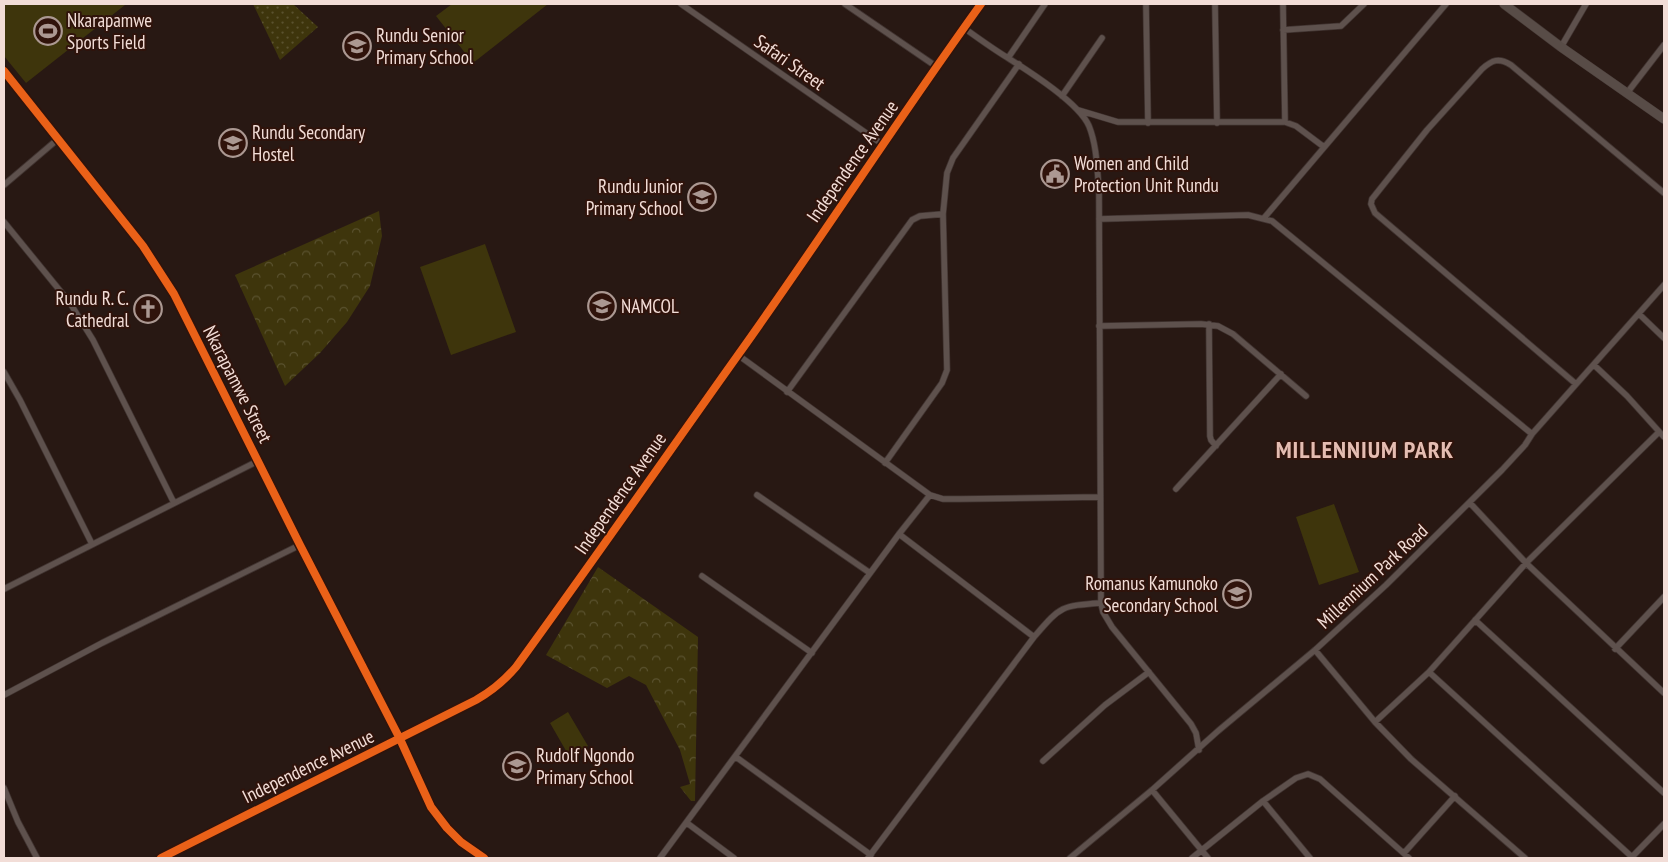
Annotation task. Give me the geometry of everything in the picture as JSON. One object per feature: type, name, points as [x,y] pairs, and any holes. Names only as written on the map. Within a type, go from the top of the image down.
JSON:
[{"type":"street","name":"Safari Street","points":[[681,4],[882,144]]},
{"type":"street","points":[[845,4],[937,67]]},
{"type":"street","name":"Independence Avenue","points":[[161,858],[337,768],[400,739],[488,694],[504,681],[583,575],[981,4]]},
{"type":"street","points":[[1008,58],[1045,4]]},
{"type":"street","points":[[1146,4],[1148,123]]},
{"type":"street","points":[[1215,4],[1217,123]]},
{"type":"street","points":[[1283,4],[1285,122]]},
{"type":"street","points":[[1283,30],[1342,26],[1364,4]]},
{"type":"street","points":[[1264,218],[1446,4]]},
{"type":"street","points":[[1504,4],[1664,119]]},
{"type":"street","points":[[1562,47],[1586,4]]},
{"type":"street","points":[[964,28],[1019,64],[1062,96],[1078,110],[1089,125],[1093,142],[1099,219],[1101,603],[1103,612],[1112,627],[1191,724],[1196,732],[1199,750]]},
{"type":"street","points":[[1062,96],[1102,38]]},
{"type":"street","points":[[1627,93],[1664,45]]},
{"type":"street","points":[[1576,384],[1375,213],[1371,204],[1372,199],[1427,130],[1482,69],[1494,60],[1505,61],[1511,65],[1664,193]]},
{"type":"street","points":[[885,463],[942,383],[947,370],[943,214],[946,180],[950,164],[1019,64]]},
{"type":"street","name":"Nkarapamwe Street","points":[[4,71],[142,246],[163,277],[188,321],[400,739]]},
{"type":"street","points":[[1078,110],[1118,122],[1285,122],[1296,126],[1324,147]]},
{"type":"street","points":[[4,185],[58,139]]},
{"type":"street","points":[[788,392],[912,220],[920,216],[943,214]]},
{"type":"street","points":[[1099,219],[1248,216],[1264,218],[1278,224],[1532,434]]},
{"type":"street","points":[[4,222],[70,303],[93,340],[174,503]]},
{"type":"street","name":"Millennium Park Road","points":[[1070,858],[1199,750],[1218,731],[1315,650],[1386,586],[1502,470],[1664,285]]},
{"type":"street","points":[[1639,314],[1664,338]]},
{"type":"street","points":[[1099,326],[1208,324],[1218,326],[1233,334],[1306,396]]},
{"type":"street","points":[[1208,324],[1210,440],[1216,446]]},
{"type":"street","points":[[738,355],[930,495],[943,499],[960,500],[1100,497]]},
{"type":"street","points":[[1594,365],[1614,383],[1664,437]]},
{"type":"street","points":[[4,372],[92,544]]},
{"type":"street","points":[[1176,489],[1281,374]]},
{"type":"street","points":[[1375,722],[1429,672],[1526,563],[1659,432]]},
{"type":"street","points":[[4,580],[5,588],[258,461]]},
{"type":"street","points":[[660,858],[688,823],[899,534],[930,495]]},
{"type":"street","points":[[757,496],[870,573]]},
{"type":"street","points":[[1470,503],[1526,563],[1615,649],[1664,693]]},
{"type":"street","points":[[899,534],[1034,637]]},
{"type":"street","points":[[4,695],[300,545]]},
{"type":"street","points":[[702,576],[812,653]]},
{"type":"street","points":[[1615,649],[1664,597]]},
{"type":"street","points":[[736,757],[870,856],[1034,637],[1053,616],[1061,609],[1072,605],[1101,603]]},
{"type":"street","points":[[1475,620],[1664,793]]},
{"type":"street","points":[[1315,650],[1375,722],[1411,759],[1525,858]]},
{"type":"street","points":[[1043,762],[1105,705],[1150,672]]},
{"type":"street","points":[[1429,672],[1631,858],[1664,824]]},
{"type":"street","points":[[400,739],[434,812],[461,842],[484,858]]},
{"type":"street","points":[[1192,858],[1264,801],[1302,775],[1308,774],[1314,775],[1409,858]]},
{"type":"street","points":[[4,788],[18,822],[37,858]]},
{"type":"street","points":[[1152,790],[1208,858]]},
{"type":"street","points":[[1404,853],[1455,796]]},
{"type":"street","points":[[1264,801],[1310,858]]},
{"type":"street","points":[[688,823],[734,858]]},
{"type":"green space","name":"Nkarapamwe Sports Field","points":[[4,4],[125,5],[26,83],[4,56]]},
{"type":"green space","points":[[253,4],[293,4],[318,27],[280,60]]},
{"type":"green space","points":[[452,4],[548,4],[473,63],[436,16]]},
{"type":"green space","points":[[379,211],[382,236],[370,286],[347,322],[320,353],[285,386],[235,275]]},
{"type":"green space","points":[[485,244],[516,332],[451,355],[420,267]]},
{"type":"green space","points":[[1334,504],[1359,572],[1319,585],[1296,517]]},
{"type":"green space","points":[[598,567],[698,637],[695,801],[691,801],[680,787],[690,784],[680,750],[646,685],[629,676],[607,688],[546,655]]},
{"type":"green space","points":[[568,712],[588,746],[569,756],[550,723]]},
{"type":"cycle path","points":[[161,858],[476,700],[493,689],[516,667],[769,311],[981,4]]},
{"type":"cycle path","points":[[4,71],[143,246],[174,294],[400,739],[431,807],[447,828],[461,842],[484,858]]},
{"type":"place","name":"Nkarapamwe Sports Field","points":[[48,31]]},
{"type":"place","name":"Rundu Senior Primary School","points":[[357,46]]},
{"type":"place","name":"Rundu Secondary Hostel","points":[[233,143]]},
{"type":"place","name":"Women and Child Protection Unit Rundu","points":[[1055,174]]},
{"type":"place","name":"Rundu Junior Primary School","points":[[702,197]]},
{"type":"place","name":"NAMCOL","points":[[602,306]]},
{"type":"place","name":"Rundu R. C. Cathedral","points":[[148,309]]},
{"type":"place","name":"Romanus Kamunoko Secondary School","points":[[1237,594]]},
{"type":"place","name":"Rudolf Ngondo Primary School","points":[[517,766]]},
{"type":"district","name":"MILLENNIUM PARK","points":[[1365,450]]}]
